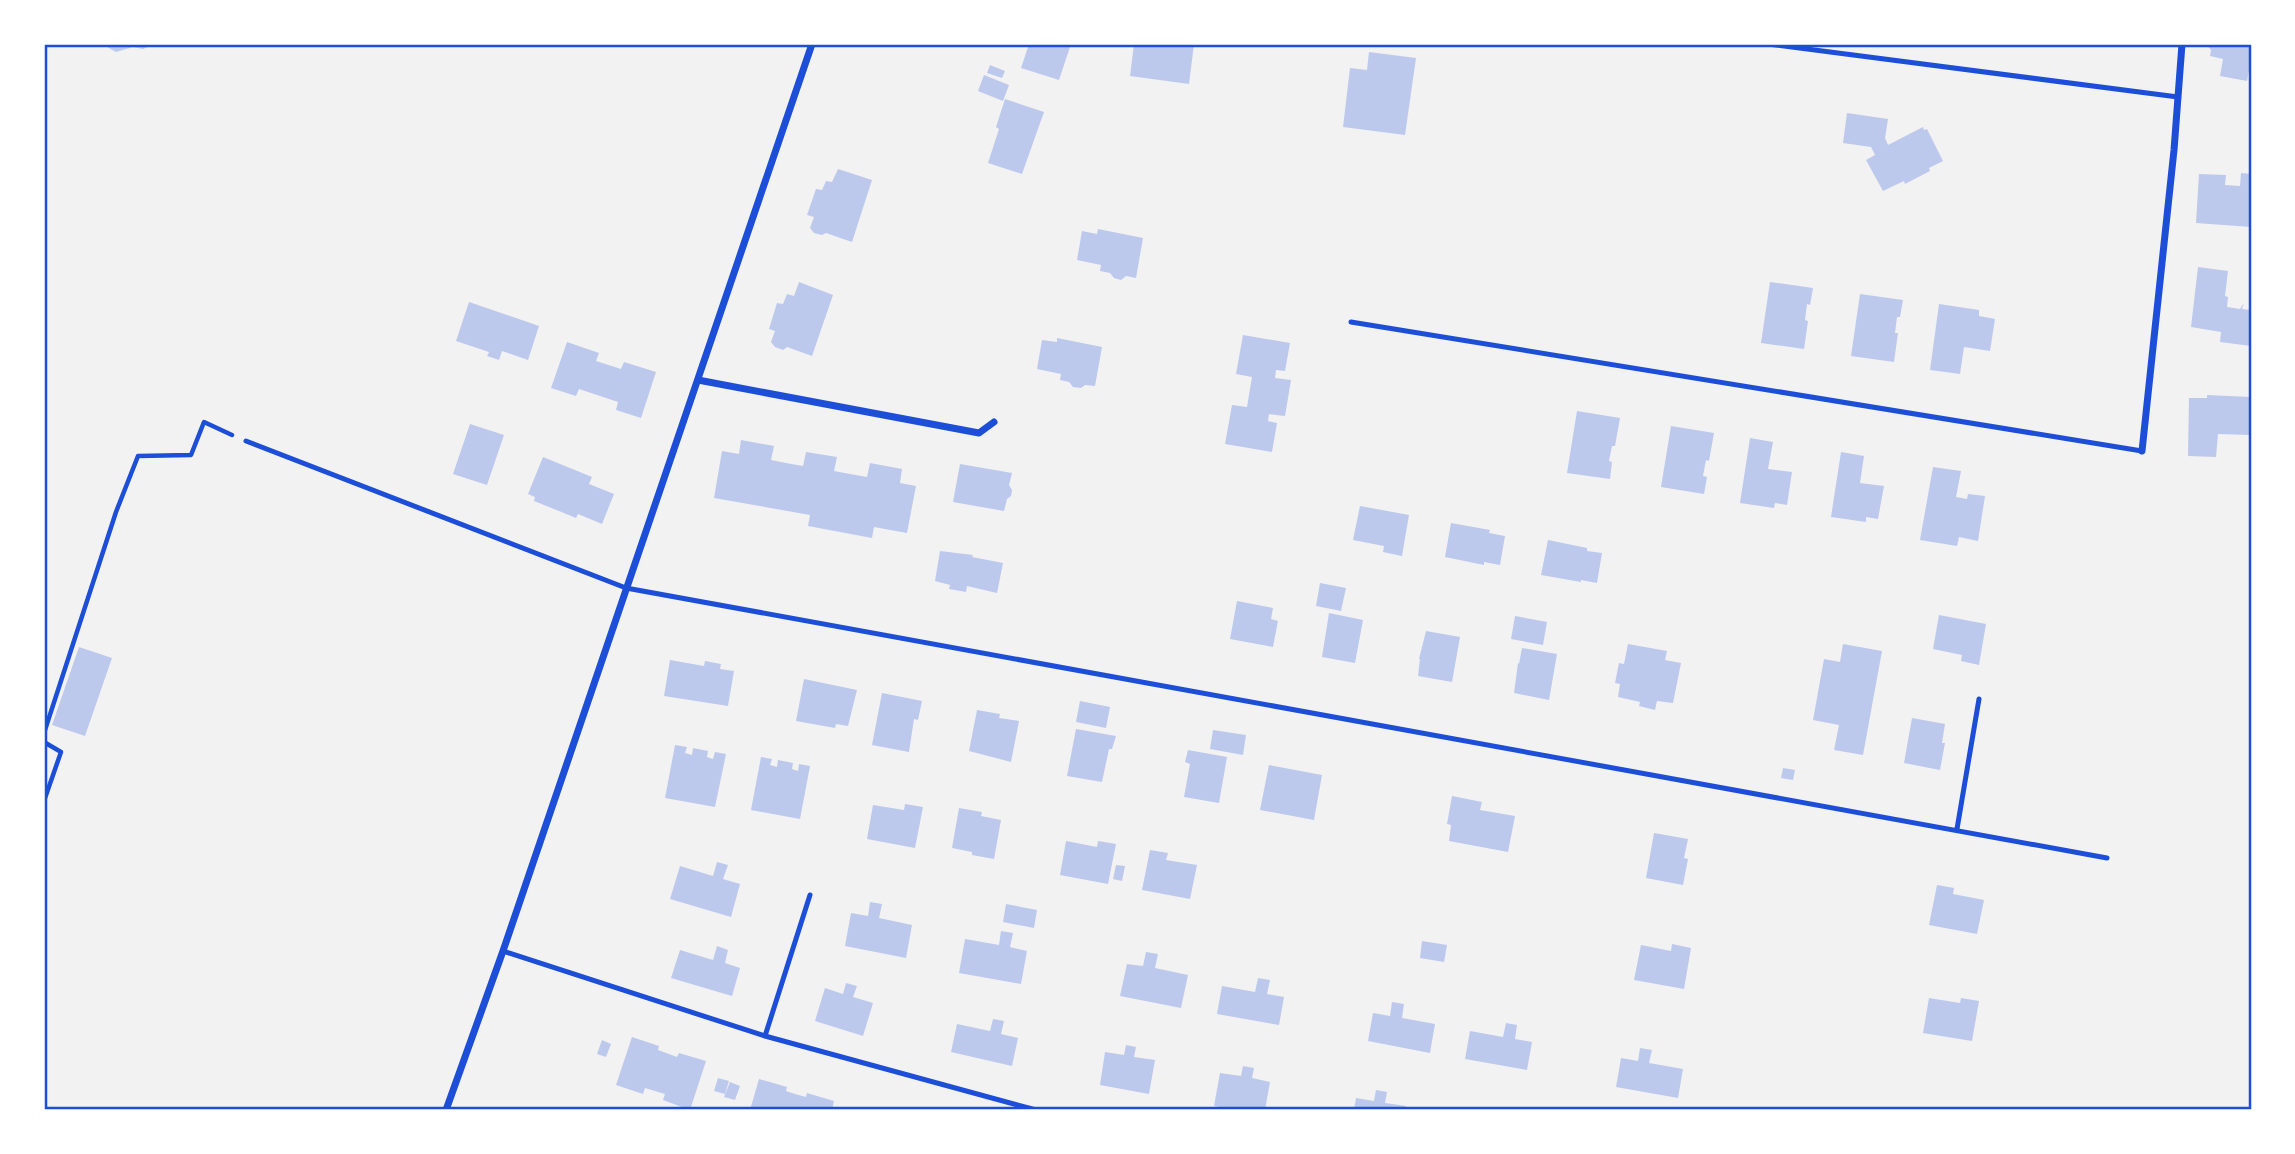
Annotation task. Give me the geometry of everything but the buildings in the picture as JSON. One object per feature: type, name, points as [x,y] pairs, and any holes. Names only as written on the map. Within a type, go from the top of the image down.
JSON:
[{"type":"street","points":[[446,1110],[503,951],[812,44]]},
{"type":"street","points":[[2142,451],[2174,149],[2182,44]]},
{"type":"street","points":[[698,380],[979,433],[994,422]]},
{"type":"lane","points":[[1768,44],[2178,97]]},
{"type":"lane","points":[[1352,321],[2142,451]]},
{"type":"lane","points":[[246,441],[626,588],[2107,858]]},
{"type":"lane","points":[[1957,829],[1979,699]]},
{"type":"lane","points":[[765,1037],[810,895]]},
{"type":"lane","points":[[503,951],[765,1037],[1036,1110]]},
{"type":"path","points":[[44,733],[116,512],[138,456],[191,455],[204,422],[246,441]]},
{"type":"path","points":[[44,742],[61,752],[44,801]]}]
